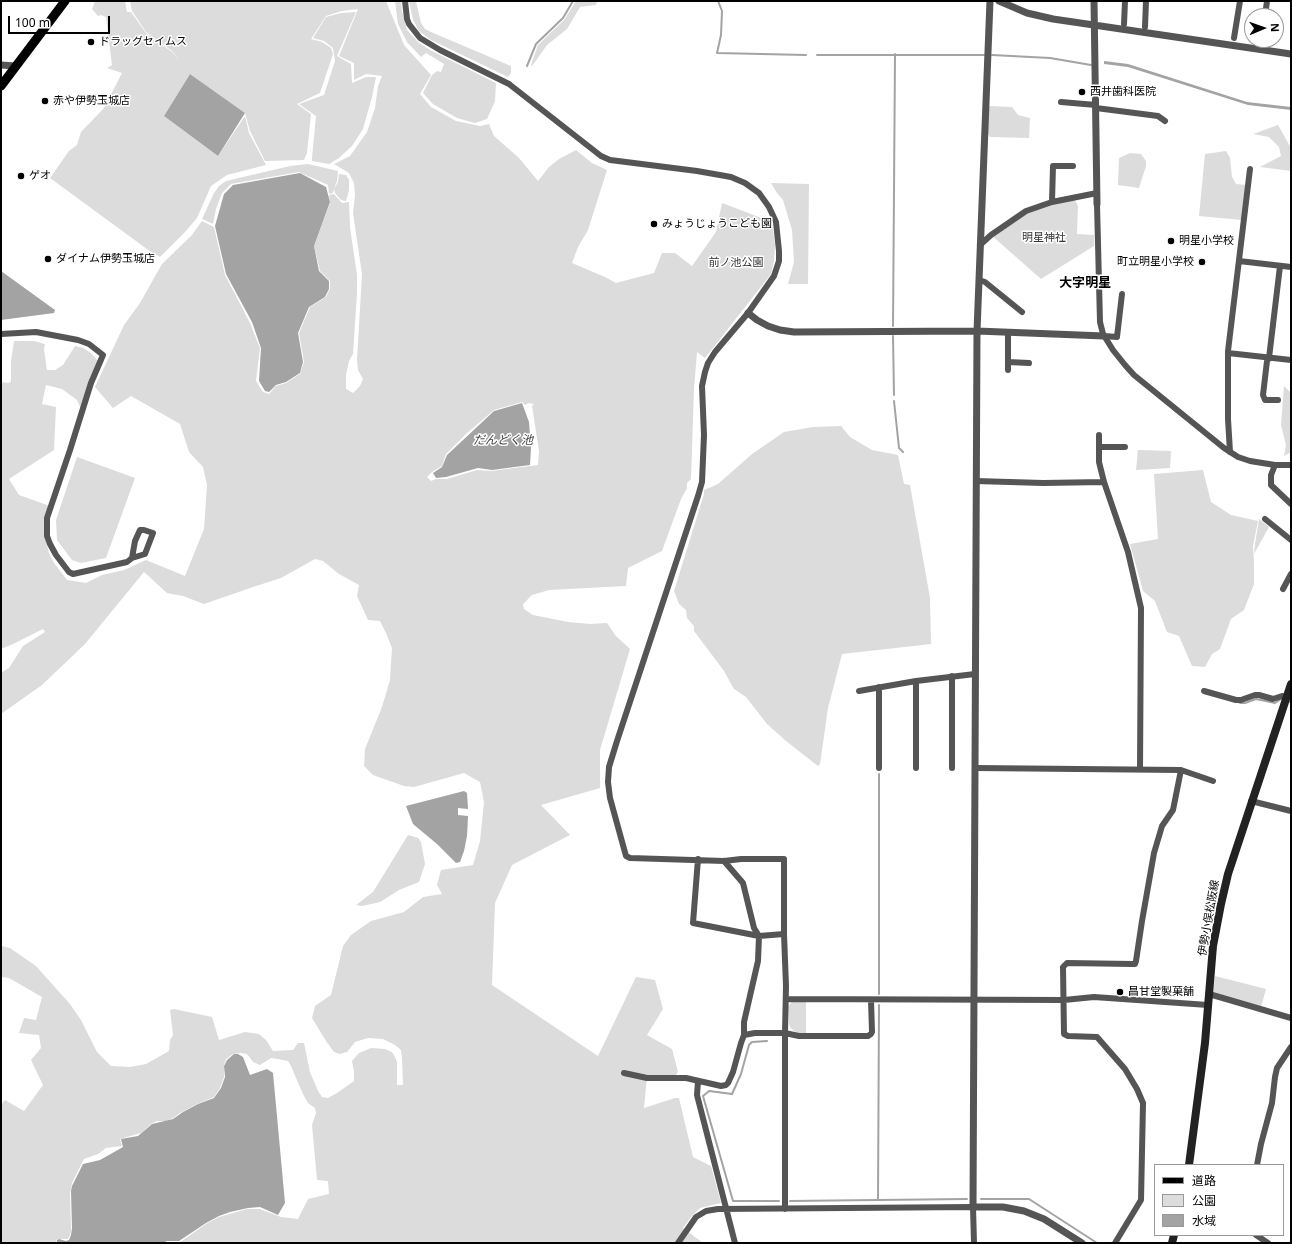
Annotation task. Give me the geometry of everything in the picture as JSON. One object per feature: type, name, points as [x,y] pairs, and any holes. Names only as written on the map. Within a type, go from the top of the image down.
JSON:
[{"type":"main road","points":[[1,86],[65,1]]},
{"type":"main road","name":"伊勢小俣松阪線","points":[[1188,1164],[1205,1043],[1213,946],[1221,904],[1228,874],[1291,684]]},
{"type":"street","points":[[405,1],[409,24],[420,38],[440,50],[509,84],[601,156],[610,160],[724,175],[738,179],[753,188],[758,193],[769,207],[776,222],[779,256],[777,269],[774,276],[748,313],[715,352],[704,372],[702,386],[704,435],[702,482],[617,741],[608,774],[608,790],[626,856],[630,858],[724,861],[741,859],[784,859],[786,999],[785,1209]]},
{"type":"street","points":[[974,1243],[977,331],[990,1]]},
{"type":"street","points":[[998,1],[1039,17],[1291,54]]},
{"type":"street","points":[[1094,1],[1098,312],[1100,327],[1104,336],[1124,365],[1134,375],[1219,445],[1250,461],[1275,465],[1291,465]]},
{"type":"street","points":[[1124,24],[1125,1]]},
{"type":"street","points":[[1145,27],[1146,1]]},
{"type":"street","points":[[1234,38],[1240,1]]},
{"type":"street","points":[[1,65],[16,66]]},
{"type":"street","points":[[1061,102],[1158,116],[1165,120]]},
{"type":"street","points":[[1052,202],[1053,166],[1073,166]]},
{"type":"street","points":[[1230,452],[1228,419],[1228,353],[1250,169]]},
{"type":"street","points":[[980,245],[991,235],[1026,210],[1052,202],[1097,193]]},
{"type":"street","points":[[1239,261],[1291,267]]},
{"type":"street","points":[[1278,400],[1266,400],[1263,395],[1280,266]]},
{"type":"street","points":[[979,280],[985,282],[1022,312]]},
{"type":"street","points":[[748,313],[768,326],[794,332],[977,331],[1117,337],[1122,294]]},
{"type":"street","points":[[1,334],[36,332],[78,340],[89,344],[103,355],[91,383],[47,518],[47,536],[56,555],[66,569],[71,573],[76,574],[127,562],[132,558],[145,554],[153,533],[140,530],[135,541],[132,558]]},
{"type":"street","points":[[1008,332],[1008,370]]},
{"type":"street","points":[[1228,353],[1291,360]]},
{"type":"street","points":[[1008,362],[1029,363]]},
{"type":"street","points":[[1099,436],[1099,462],[1104,482],[1128,552],[1141,608],[1140,769]]},
{"type":"street","points":[[1099,447],[1125,447]]},
{"type":"street","points":[[1275,465],[1271,475],[1270,485],[1291,504]]},
{"type":"street","points":[[976,481],[1104,482]]},
{"type":"street","points":[[1265,519],[1291,540]]},
{"type":"street","points":[[1283,589],[1291,574]]},
{"type":"street","points":[[859,691],[916,680],[975,674]]},
{"type":"street","points":[[952,676],[952,768]]},
{"type":"street","points":[[916,680],[916,768]]},
{"type":"street","points":[[879,687],[879,768]]},
{"type":"street","points":[[1204,690],[1236,700],[1241,700],[1255,695],[1273,699],[1282,696],[1287,697]]},
{"type":"street","points":[[975,768],[1181,770],[1213,781]]},
{"type":"street","points":[[1114,1243],[1141,1200],[1143,1103],[1137,1089],[1125,1069],[1098,1037],[1068,1036],[1064,1034],[1063,967],[1067,963],[1134,964],[1136,962],[1154,853],[1162,826],[1173,810],[1181,770]]},
{"type":"street","points":[[1251,802],[1291,811]]},
{"type":"street","points":[[698,859],[693,923],[759,936],[784,934]]},
{"type":"street","points":[[624,1073],[647,1078],[686,1078],[724,1086],[728,1084],[744,1035],[744,1022],[758,961],[759,936],[754,928],[743,883],[724,861]]},
{"type":"street","points":[[1209,994],[1291,1018]]},
{"type":"street","points":[[786,999],[1064,1000],[1103,998],[1208,1005]]},
{"type":"street","points":[[744,1035],[755,1033],[785,1033],[799,1036],[870,1035],[872,1032],[871,1000]]},
{"type":"street","points":[[1257,1164],[1272,1103],[1275,1077],[1278,1068],[1291,1048]]},
{"type":"street","points":[[698,1081],[697,1095],[735,1243]]},
{"type":"street","points":[[678,1243],[692,1222],[701,1214],[712,1210],[727,1208],[785,1209],[1003,1207],[1024,1211],[1044,1219],[1082,1243]]},
{"type":"street","points":[[1260,1236],[1268,1243]]},
{"type":"green space","name":"前ノ池公園","points":[[95,1],[125,1],[127,12],[131,12],[146,33],[172,52],[181,63],[172,51],[146,32],[132,11],[130,1],[386,1],[404,45],[431,75],[420,94],[431,107],[456,121],[480,126],[489,124],[494,136],[519,158],[538,181],[549,167],[559,159],[576,150],[592,163],[607,170],[588,230],[578,247],[572,263],[616,283],[654,273],[662,253],[675,253],[692,266],[716,232],[722,203],[772,222],[775,245],[771,274],[705,358],[697,352],[694,389],[691,479],[687,483],[687,488],[681,499],[662,551],[628,568],[626,586],[549,590],[532,595],[523,604],[524,609],[533,615],[568,622],[590,624],[607,623],[616,636],[630,649],[600,750],[600,788],[541,805],[570,835],[512,865],[495,903],[492,985],[598,1056],[636,977],[655,980],[663,1009],[647,1035],[672,1049],[678,1072],[675,1076],[647,1077],[644,1108],[679,1098],[693,1157],[711,1166],[721,1203],[700,1208],[683,1228],[703,1243],[179,1243],[206,1224],[219,1217],[247,1209],[260,1209],[281,1217],[298,1219],[308,1199],[329,1194],[328,1181],[317,1180],[312,1125],[316,1113],[315,1108],[308,1103],[290,1064],[288,1061],[271,1058],[260,1065],[253,1062],[247,1054],[241,1053],[233,1054],[226,1059],[224,1065],[224,1077],[220,1088],[214,1097],[197,1104],[166,1121],[157,1121],[141,1133],[120,1139],[122,1146],[106,1148],[98,1154],[84,1159],[72,1183],[70,1193],[71,1230],[68,1239],[57,1239],[56,1243],[1,1243],[1,1105],[5,1100],[24,1111],[43,1085],[31,1060],[41,1048],[39,1035],[19,1033],[24,1018],[36,1020],[42,997],[9,978],[1,977],[1,946],[10,948],[36,966],[70,1004],[81,1020],[97,1052],[111,1066],[130,1067],[146,1064],[169,1051],[170,1040],[173,1035],[170,1010],[174,1009],[212,1017],[219,1040],[245,1032],[259,1034],[266,1040],[273,1051],[293,1050],[298,1043],[304,1043],[310,1072],[322,1097],[328,1098],[354,1081],[352,1061],[359,1053],[371,1048],[385,1049],[392,1052],[397,1062],[397,1085],[403,1085],[401,1050],[383,1039],[368,1038],[355,1042],[347,1052],[340,1054],[334,1052],[312,1018],[315,1006],[331,995],[343,946],[351,935],[371,921],[404,912],[423,897],[442,894],[437,885],[441,870],[473,865],[480,841],[484,802],[480,782],[464,773],[414,787],[404,786],[373,775],[364,766],[365,749],[382,707],[390,680],[392,648],[380,621],[368,620],[357,596],[359,585],[339,574],[323,561],[315,559],[281,578],[204,604],[183,596],[167,593],[144,572],[85,644],[42,685],[1,714],[1,673],[9,668],[23,646],[45,632],[43,629],[1,649],[1,382],[9,383],[11,381],[11,361],[14,341],[34,341],[45,344],[44,349],[47,370],[55,370],[63,365],[75,346],[83,348],[91,353],[99,362],[81,409],[77,400],[62,389],[46,385],[42,404],[56,407],[54,450],[9,479],[19,495],[50,506],[45,537],[49,553],[54,563],[67,580],[86,583],[102,575],[124,570],[146,560],[185,576],[204,529],[207,485],[203,467],[189,452],[180,424],[131,396],[113,408],[95,387],[124,325],[140,303],[162,264],[192,235],[202,221],[214,227],[225,275],[250,323],[260,348],[256,381],[263,392],[269,394],[276,386],[286,383],[300,374],[304,362],[299,333],[310,307],[326,297],[330,289],[330,281],[320,271],[314,246],[330,203],[329,195],[334,194],[342,203],[349,202],[350,227],[357,275],[357,293],[353,354],[349,361],[346,375],[346,389],[353,393],[360,386],[363,379],[358,370],[357,360],[362,274],[353,213],[355,195],[354,183],[349,173],[334,164],[350,156],[367,132],[375,108],[378,86],[382,76],[366,74],[354,80],[354,63],[339,56],[358,9],[342,11],[326,16],[311,39],[322,42],[331,48],[333,54],[320,93],[297,104],[311,114],[307,153],[304,160],[265,161],[250,131],[245,113],[190,74],[164,116],[218,156],[245,116],[249,133],[266,165],[227,175],[211,186],[197,218],[160,257],[50,178],[69,151],[77,145],[81,132],[104,108],[122,73],[107,68],[112,65],[106,17],[101,15],[98,16],[92,9]],"holes":[[[522,402],[525,405],[529,403],[534,404],[532,406],[539,451],[538,465],[491,471],[477,470],[447,479],[436,479],[431,481],[427,477],[442,466],[446,454],[466,434],[494,410]]]},
{"type":"green space","points":[[395,1],[401,1],[407,30],[418,42],[430,50],[496,83],[495,101],[487,119],[475,123],[457,118],[433,104],[423,93],[432,75],[437,71],[441,72],[444,64],[426,53],[421,57],[407,42],[398,24]]},
{"type":"green space","points":[[409,1],[416,1],[421,23],[425,29],[511,66],[511,73],[508,77],[431,40],[419,31],[413,20]]},
{"type":"green space","points":[[576,1],[597,1],[596,5],[580,7],[567,29],[547,45],[532,66],[531,65],[538,45],[564,20]]},
{"type":"green space","points":[[356,12],[337,56],[351,64],[352,83],[366,77],[376,77],[363,129],[352,146],[339,158],[329,164],[312,161],[316,116],[299,104],[324,95],[335,61],[333,48],[324,41],[313,38],[326,17],[341,13]]},
{"type":"green space","points":[[988,106],[1012,107],[1018,115],[1030,118],[1029,138],[990,137],[988,134]]},
{"type":"green space","points":[[1278,125],[1291,148],[1291,171],[1260,167],[1281,156],[1279,147],[1269,137],[1253,134]]},
{"type":"green space","points":[[1226,151],[1230,158],[1232,177],[1236,184],[1247,185],[1242,220],[1199,216],[1205,154]]},
{"type":"green space","points":[[1130,153],[1141,154],[1146,161],[1146,166],[1139,188],[1118,185],[1119,158]]},
{"type":"green space","points":[[308,164],[338,171],[337,181],[333,193],[329,194],[328,185],[299,172],[231,184],[222,193],[216,209],[213,224],[202,219],[214,193],[219,186],[226,181],[290,166]]},
{"type":"green space","points":[[339,174],[346,175],[349,180],[349,190],[346,201],[341,200],[335,193],[334,189],[338,182]]},
{"type":"green space","points":[[771,183],[809,184],[808,284],[788,284],[794,262],[792,230],[783,200]]},
{"type":"green space","name":"明星神社","points":[[1073,197],[1078,206],[1077,234],[1094,235],[1094,246],[1041,279],[991,235],[1026,211]]},
{"type":"green space","points":[[1284,386],[1291,393],[1291,452],[1284,456],[1286,445],[1281,425]]},
{"type":"green space","points":[[841,426],[850,437],[872,450],[898,455],[904,484],[910,485],[930,598],[931,644],[842,654],[828,708],[820,764],[818,766],[767,724],[746,697],[734,689],[724,671],[694,631],[694,626],[687,618],[686,610],[679,604],[674,591],[704,490],[718,484],[752,454],[784,432],[813,427]]},
{"type":"green space","points":[[1138,450],[1171,451],[1170,468],[1136,470]]},
{"type":"green space","points":[[77,457],[135,478],[106,558],[81,563],[72,560],[57,540],[56,520]]},
{"type":"green space","points":[[1203,470],[1211,502],[1231,515],[1258,521],[1253,546],[1254,584],[1244,610],[1231,619],[1220,649],[1212,654],[1205,667],[1192,666],[1179,636],[1167,632],[1155,601],[1143,591],[1130,544],[1158,539],[1154,474]]},
{"type":"green space","points":[[1259,519],[1269,527],[1254,554],[1255,544]]},
{"type":"green space","points":[[408,835],[418,838],[421,842],[425,864],[419,882],[399,890],[380,902],[362,906],[356,905],[373,892]]},
{"type":"green space","points":[[1215,976],[1266,989],[1261,1007],[1213,993]]},
{"type":"green space","points":[[793,1001],[806,1001],[806,1033],[798,1033],[790,1027],[788,1006]]},
{"type":"water","points":[[1104,61],[1128,64],[1247,102],[1291,107],[1291,110],[1248,105],[1128,67],[1104,64]]},
{"type":"water","points":[[190,74],[245,113],[218,156],[164,116]]},
{"type":"water","points":[[300,173],[326,187],[330,202],[314,246],[319,271],[329,281],[329,289],[325,297],[309,307],[298,333],[303,362],[300,373],[286,382],[276,385],[269,392],[265,391],[259,381],[261,348],[252,322],[226,274],[215,226],[224,194],[233,185]]},
{"type":"water","points":[[1,271],[55,310],[54,313],[1,320]]},
{"type":"water","name":"だんどく池","points":[[522,403],[529,422],[531,448],[530,465],[492,470],[478,468],[446,477],[436,478],[433,473],[442,467],[447,455],[494,411]]},
{"type":"water","points":[[464,791],[467,793],[468,809],[458,808],[458,815],[468,816],[467,836],[460,862],[456,863],[437,844],[413,824],[406,806]]},
{"type":"water","points":[[234,1054],[238,1054],[243,1057],[250,1075],[267,1069],[273,1073],[285,1203],[278,1215],[260,1207],[230,1212],[206,1223],[179,1241],[167,1241],[163,1243],[57,1243],[57,1240],[59,1239],[66,1241],[69,1240],[71,1235],[71,1191],[83,1164],[100,1160],[123,1147],[121,1139],[138,1136],[152,1124],[173,1119],[198,1104],[214,1098],[221,1088],[225,1077],[224,1066],[227,1060]]},
{"type":"waterway","points":[[527,66],[536,44],[563,18],[573,1]]},
{"type":"waterway","points":[[718,1],[722,11],[721,35],[717,53],[806,55]]},
{"type":"waterway","points":[[893,326],[895,54]]},
{"type":"waterway","points":[[817,55],[984,55]]},
{"type":"waterway","points":[[992,55],[1050,58],[1091,65]]},
{"type":"waterway","points":[[893,336],[894,395]]},
{"type":"waterway","points":[[894,401],[899,448],[903,452]]},
{"type":"waterway","points":[[1240,703],[1245,703],[1256,699],[1275,703],[1281,699]]},
{"type":"waterway","points":[[879,774],[879,994]]},
{"type":"waterway","points":[[879,1005],[878,1200],[967,1199]]},
{"type":"waterway","points":[[767,1041],[752,1042],[749,1045],[741,1074],[732,1094],[709,1091],[703,1096],[733,1201],[779,1201]]},
{"type":"waterway","points":[[981,1199],[1029,1199],[1097,1243]]},
{"type":"waterway","points":[[790,1201],[877,1200]]},
{"type":"place","name":"ドラッグセイムス","points":[[91,42]]},
{"type":"place","name":"西井歯科医院","points":[[1082,92]]},
{"type":"place","name":"赤や伊勢玉城店","points":[[45,101]]},
{"type":"place","name":"ゲオ","points":[[21,176]]},
{"type":"place","name":"みょうじょうこども園","points":[[654,224]]},
{"type":"place","name":"明星小学校","points":[[1171,241]]},
{"type":"place","name":"ダイナム伊勢玉城店","points":[[48,259]]},
{"type":"place","name":"町立明星小学校","points":[[1202,262]]},
{"type":"place","name":"昌甘堂製菓舗","points":[[1120,992]]},
{"type":"district","name":"大字明星","points":[[1085,283]]}]
